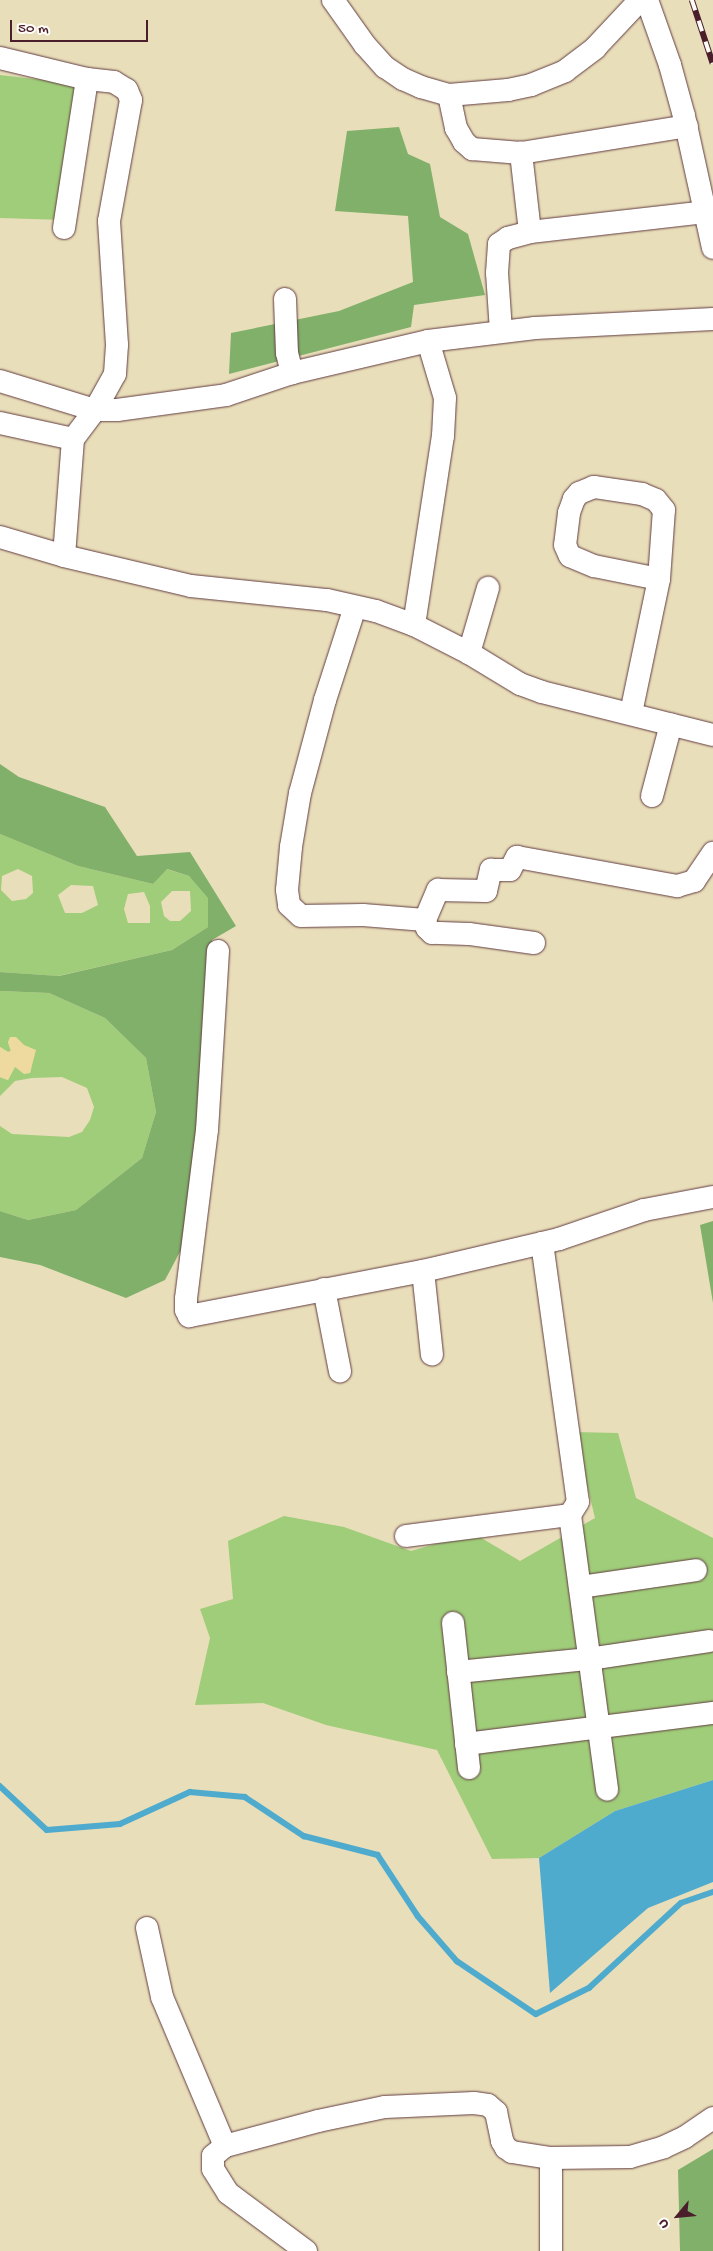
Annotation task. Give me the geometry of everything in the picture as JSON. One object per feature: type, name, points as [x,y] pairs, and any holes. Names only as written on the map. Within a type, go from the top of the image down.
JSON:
[{"type":"street","points":[[333,0],[365,45],[385,67],[421,88],[449,95],[523,87],[565,71],[595,48],[640,0]]},
{"type":"street","points":[[647,0],[670,65],[687,126],[713,248]]},
{"type":"street","points":[[0,58],[87,80],[114,82],[127,90],[131,100],[109,221],[117,345],[116,374],[95,410],[73,439],[64,556]]},
{"type":"street","points":[[64,228],[87,80]]},
{"type":"street","points":[[449,95],[456,128],[464,142],[472,150],[522,153],[687,126]]},
{"type":"street","points":[[522,153],[530,232]]},
{"type":"street","points":[[501,330],[497,273],[499,244],[508,238],[530,232],[705,212]]},
{"type":"street","points":[[285,298],[288,353],[292,373]]},
{"type":"street","points":[[0,381],[95,410],[172,404],[226,395],[292,373],[428,341],[501,330],[713,319]]},
{"type":"street","points":[[414,625],[443,436],[444,398],[428,341]]},
{"type":"street","points":[[0,423],[73,439]]},
{"type":"street","points":[[631,713],[659,579],[664,516],[662,505],[642,494],[608,488],[594,487],[579,493],[574,499],[569,513],[565,545],[570,556],[594,566],[659,579]]},
{"type":"street","points":[[0,537],[64,556],[191,586],[327,600],[376,611],[414,625],[520,684],[542,692],[713,735]]},
{"type":"street","points":[[469,654],[488,588]]},
{"type":"street","points":[[355,607],[325,700],[300,793],[291,847],[287,890],[289,906],[300,916],[363,915],[425,920]]},
{"type":"street","points":[[652,796],[671,724]]},
{"type":"street","points":[[534,943],[469,934],[432,933],[427,928],[425,920],[438,890],[442,888],[486,892],[490,870],[510,870],[517,857],[677,886],[694,881],[713,853]]},
{"type":"street","points":[[218,951],[207,1130],[186,1314],[193,1316],[423,1271],[542,1243],[644,1210],[713,1197]]},
{"type":"street","points":[[542,1243],[578,1502],[570,1515],[607,1790]]},
{"type":"street","points":[[423,1271],[432,1355]]},
{"type":"street","points":[[324,1289],[340,1371]]},
{"type":"street","points":[[406,1536],[570,1515]]},
{"type":"street","points":[[580,1587],[696,1570]]},
{"type":"street","points":[[453,1623],[468,1768]]},
{"type":"street","points":[[458,1672],[589,1659],[709,1641]]},
{"type":"street","points":[[466,1744],[713,1713]]},
{"type":"street","points":[[147,1928],[162,1997],[225,2146]]},
{"type":"street","points":[[306,2251],[228,2193],[213,2169],[212,2156],[225,2146],[318,2121],[384,2107],[474,2103],[488,2105],[496,2112],[502,2142],[512,2152],[551,2158],[630,2157],[664,2147],[713,2118]]},
{"type":"street","points":[[551,2158],[551,2251]]},
{"type":"green space","points":[[0,75],[79,84],[64,220],[0,218]]},
{"type":"green space","points":[[399,127],[408,154],[430,164],[440,217],[468,234],[485,295],[414,305],[411,327],[229,374],[231,333],[339,311],[413,282],[408,216],[335,211],[347,131]]},
{"type":"green space","points":[[0,764],[19,777],[105,807],[137,856],[190,852],[236,926],[212,940],[205,1075],[190,1233],[165,1280],[126,1298],[40,1265],[0,1257],[0,1211],[28,1220],[76,1210],[142,1158],[156,1112],[146,1058],[105,1018],[49,993],[0,991],[0,972],[59,976],[172,950],[208,927],[208,898],[189,876],[167,869],[153,884],[78,866],[0,834]]},
{"type":"green space","points":[[0,834],[78,866],[153,884],[166,869],[189,876],[209,898],[208,927],[172,950],[58,976],[0,972]],"holes":[[[18,869],[32,876],[33,893],[26,899],[12,901],[1,890],[2,876]],[[71,885],[93,886],[98,905],[82,913],[65,913],[58,895]],[[172,891],[190,891],[191,911],[180,921],[170,921],[164,916],[161,902]],[[144,892],[150,906],[150,923],[128,923],[124,909],[128,894]]]},
{"type":"green space","points":[[0,991],[49,993],[105,1018],[146,1058],[156,1112],[142,1158],[76,1210],[28,1220],[0,1211],[0,1126],[12,1134],[69,1137],[82,1132],[90,1120],[94,1107],[87,1088],[62,1077],[32,1078],[15,1081],[0,1096],[0,1077],[8,1080],[15,1066],[30,1073],[32,1063],[8,1042],[11,1051],[8,1052],[0,1047]]},
{"type":"green space","points":[[713,1221],[713,1303],[700,1225]]},
{"type":"green space","points":[[574,1432],[618,1433],[636,1498],[713,1538],[713,1780],[615,1811],[539,1858],[492,1859],[437,1750],[326,1725],[263,1703],[195,1705],[210,1638],[200,1609],[233,1599],[228,1541],[284,1516],[344,1527],[411,1551],[473,1533],[520,1561],[595,1518]]},
{"type":"green space","points":[[713,2149],[713,2251],[680,2251],[678,2170]]},
{"type":"sand","points":[[10,1037],[16,1037],[24,1045],[36,1050],[30,1073],[24,1074],[15,1067],[8,1080],[0,1077],[0,1047],[8,1052],[11,1051],[8,1042]]},
{"type":"water","points":[[713,1780],[713,1882],[648,1908],[550,1993],[539,1858],[615,1811]]},
{"type":"waterway","points":[[0,1786],[47,1830],[120,1824],[190,1792],[245,1797],[304,1836],[378,1855],[418,1916],[457,1961],[536,2014],[589,1988],[681,1903],[713,1892]]},
{"type":"railway","points":[[692,0],[713,64]]}]
